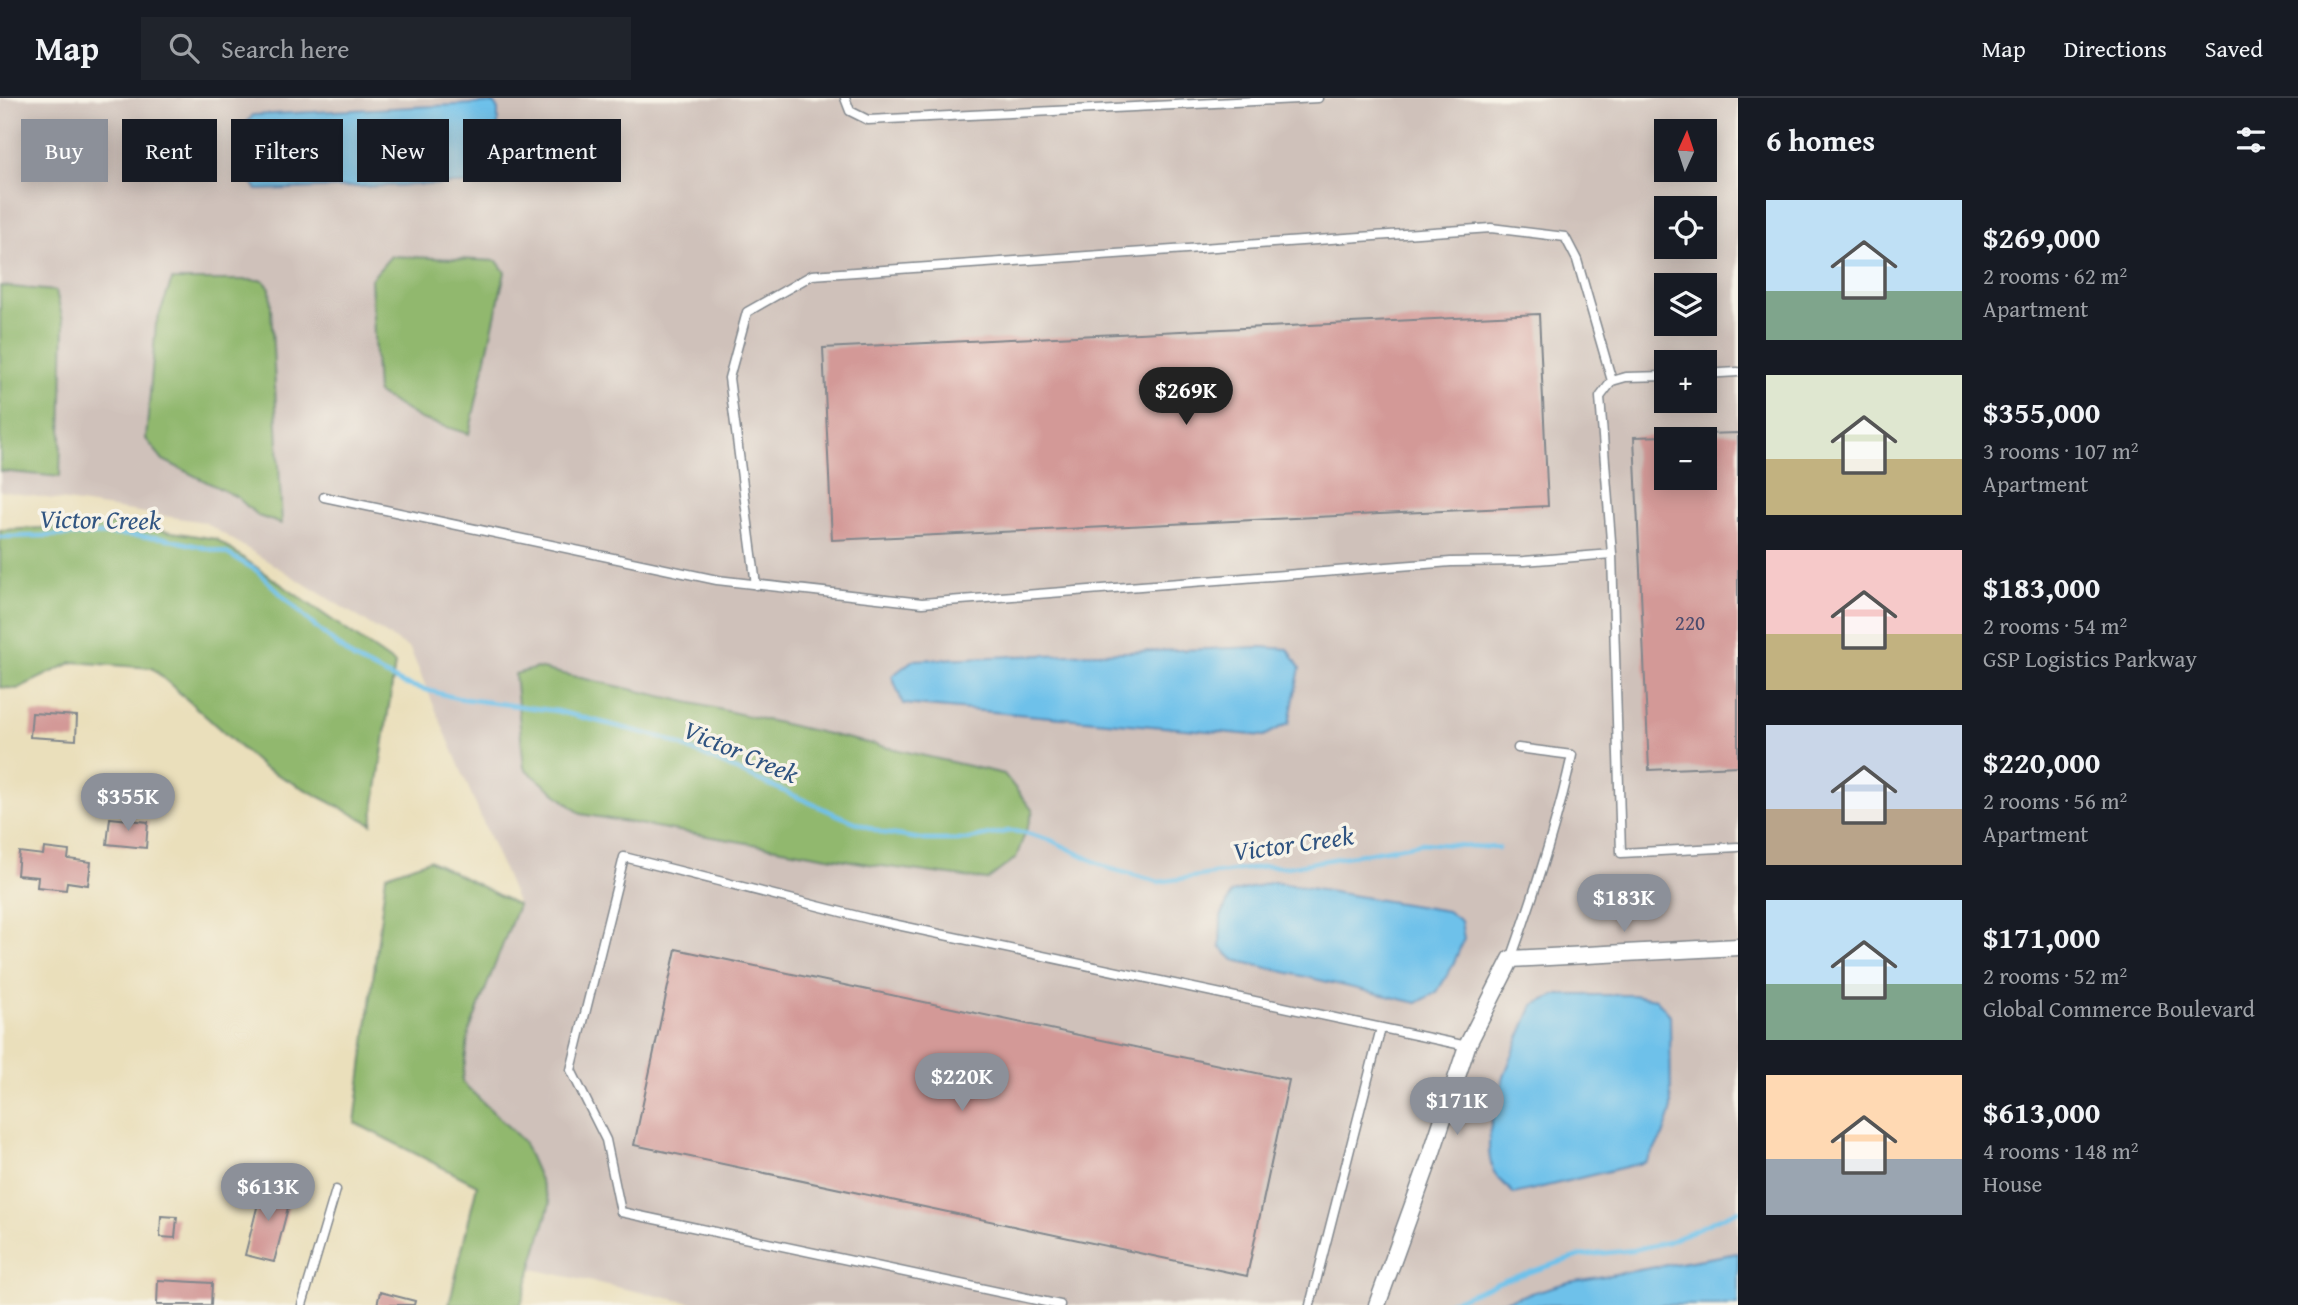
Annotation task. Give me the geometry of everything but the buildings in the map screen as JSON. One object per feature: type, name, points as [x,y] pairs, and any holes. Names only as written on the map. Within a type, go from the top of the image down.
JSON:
[{"type":"street","points":[[1377,1305],[1432,1155],[1467,1046],[1511,959],[1738,947]]},
{"type":"lane","points":[[845,98],[850,111],[868,120],[1318,98]]},
{"type":"lane","points":[[756,584],[729,378],[747,312],[811,275],[1491,228],[1564,237],[1577,260],[1612,381]]},
{"type":"lane","points":[[1717,373],[1738,372]]},
{"type":"lane","points":[[1654,376],[1626,377],[1612,381],[1600,397],[1612,554],[1621,853],[1738,847]]},
{"type":"lane","points":[[324,497],[717,580],[922,603],[1451,562],[1524,561],[1612,554]]},
{"type":"lane","points":[[1511,959],[1562,799],[1572,755],[1518,748]]},
{"type":"lane","points":[[1060,1305],[621,1212],[606,1140],[571,1070],[624,857],[869,919],[1467,1046]]},
{"type":"lane","points":[[1310,1305],[1381,1028]]},
{"type":"lane","points":[[302,1305],[336,1190]]},
{"type":"shaded area","points":[[0,98],[1738,98],[1738,1305],[700,1305],[532,1269],[550,1203],[523,1141],[462,1082],[469,1032],[518,905],[410,649],[204,522],[0,491]]},
{"type":"green space","points":[[391,256],[497,261],[505,272],[469,434],[421,419],[377,393],[371,279]]},
{"type":"green space","points":[[172,280],[263,280],[270,288],[282,524],[258,516],[237,497],[163,460],[146,439],[156,324]]},
{"type":"green space","points":[[0,286],[56,291],[64,325],[60,477],[0,471]]},
{"type":"green space","points":[[122,524],[216,539],[395,664],[372,824],[262,767],[152,668],[73,662],[17,689],[0,687],[0,530]]},
{"type":"green space","points":[[537,668],[1004,774],[1033,811],[1016,858],[987,880],[874,865],[581,814],[524,768],[515,674]]},
{"type":"green space","points":[[429,860],[518,905],[469,1032],[462,1082],[523,1141],[550,1203],[521,1305],[449,1305],[477,1185],[355,1123],[386,875]]},
{"type":"water","points":[[494,103],[498,110],[498,119],[463,119],[463,182],[483,183],[257,190],[252,182],[343,182],[343,119],[250,119],[253,115]]},
{"type":"water","points":[[1261,647],[1288,649],[1300,668],[1289,723],[1264,736],[903,704],[892,676],[913,660]]},
{"type":"water","points":[[1273,882],[1447,911],[1461,921],[1464,939],[1437,992],[1417,1003],[1234,960],[1220,947],[1221,917],[1231,893]]},
{"type":"water","points":[[1556,995],[1633,995],[1656,999],[1670,1015],[1671,1112],[1663,1136],[1646,1162],[1514,1194],[1493,1170],[1489,1152],[1494,1109],[1509,1063],[1533,1005]]},
{"type":"water","points":[[1738,1253],[1738,1305],[1490,1305],[1569,1282]]},
{"type":"waterway","name":"Victor Creek","points":[[0,537],[109,534],[164,538],[226,553],[256,570],[311,623],[354,659],[404,684],[457,698],[557,711],[664,738],[883,833],[926,840],[965,840],[1009,831],[1023,832],[1053,841],[1108,868],[1159,882],[1267,866],[1288,867],[1423,843],[1499,848]]},
{"type":"waterway","points":[[1443,1305],[1505,1280],[1579,1256],[1633,1250],[1668,1242],[1738,1210]]}]
